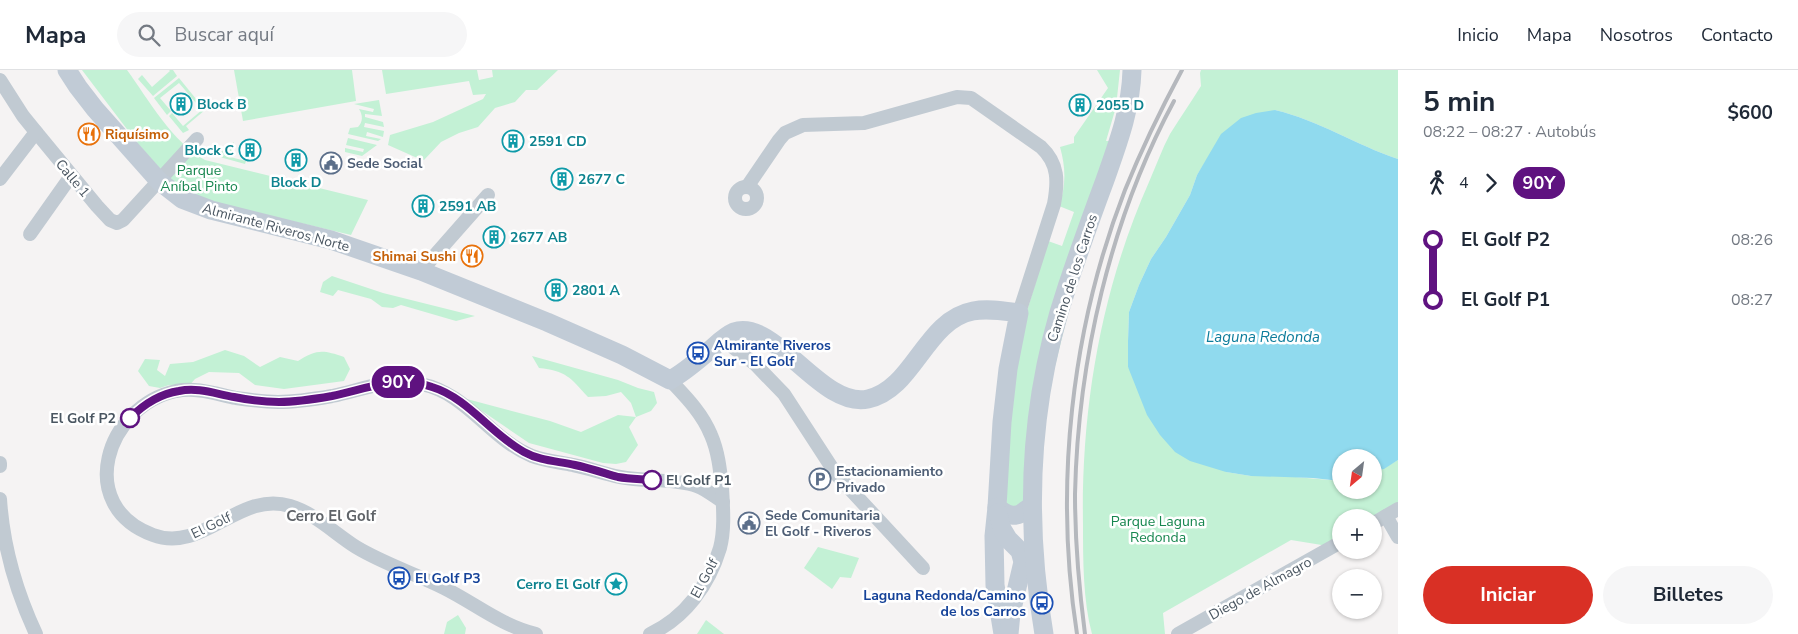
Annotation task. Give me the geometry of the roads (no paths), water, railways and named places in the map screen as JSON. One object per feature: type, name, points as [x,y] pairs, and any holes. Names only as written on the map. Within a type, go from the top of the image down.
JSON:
[{"type":"street","name":"Almirante Riveros Norte","points":[[68,70],[95,109],[159,181],[172,192],[194,204],[330,240],[421,271],[547,322],[622,355],[670,380]]},
{"type":"street","name":"Camino de los Carros","points":[[1032,491],[1038,408],[1052,340],[1067,286],[1123,129],[1132,70]]},
{"type":"street","name":"Calle 1","points":[[2,88],[71,176],[110,220],[117,223],[123,220],[159,181]]},
{"type":"street","points":[[747,187],[779,140],[794,128],[812,124],[864,123],[965,96],[973,99],[1041,147],[1050,157],[1057,174],[1054,204],[1019,313],[1008,369],[1002,422],[994,536],[994,568],[1003,634]]},
{"type":"street","points":[[0,179],[36,132]]},
{"type":"street","points":[[159,181],[197,140]]},
{"type":"street","points":[[30,234],[71,176]]},
{"type":"street","points":[[421,271],[488,195]]},
{"type":"street","points":[[670,380],[691,367],[722,339],[732,333],[739,331],[753,332],[760,335],[831,389],[851,399],[861,400],[878,396],[892,387],[941,330],[953,319],[973,311],[988,310],[1019,313]]},
{"type":"street","points":[[722,339],[755,364],[784,394],[836,474],[923,568]]},
{"type":"street","name":"El Golf","points":[[650,634],[667,625],[679,615],[700,591],[707,580],[720,547],[723,502],[720,467],[712,436],[696,409],[670,380]]},
{"type":"street","name":"El Golf","points":[[536,634],[497,627],[447,590],[359,549],[308,513],[290,506],[265,503],[251,506],[200,532],[176,538],[160,537],[142,530],[122,516],[111,497],[106,479],[106,468],[108,455],[114,440],[139,409],[150,400],[177,391],[189,389],[250,400],[280,402],[333,396],[373,385],[410,382],[434,387],[447,393],[501,436],[531,456],[621,478],[677,480],[700,487],[723,502]]},
{"type":"street","points":[[998,602],[1000,582],[1032,491]]},
{"type":"street","points":[[1032,491],[1033,555],[1044,634]]},
{"type":"street","points":[[0,499],[3,528],[12,570],[28,617],[36,634]]},
{"type":"street","points":[[997,507],[1006,514],[1013,516],[1027,509]]},
{"type":"street","points":[[997,507],[1002,529],[1021,554],[1023,566],[1014,598],[1009,634]]},
{"type":"street","points":[[1392,513],[1398,537]]},
{"type":"street","name":"Diego de Almagro","points":[[1178,634],[1332,547]]},
{"type":"water","name":"Laguna Redonda","points":[[1275,110],[1291,114],[1398,159],[1398,460],[1384,469],[1382,469],[1382,449],[1332,449],[1332,480],[1251,476],[1226,472],[1190,461],[1175,452],[1160,435],[1147,415],[1128,367],[1129,312],[1151,259],[1190,195],[1197,175],[1221,134],[1241,118]]},
{"type":"railway","points":[[1077,634],[1070,578],[1067,522],[1072,409],[1080,353],[1091,297],[1106,243],[1125,190],[1152,129],[1182,70]]},
{"type":"railway","points":[[1085,634],[1078,564],[1075,494],[1077,444],[1091,342],[1115,242],[1151,147],[1174,101]]},
{"type":"place","name":"Block B","points":[[181,104]]},
{"type":"place","name":"2055 D","points":[[1080,105]]},
{"type":"place","name":"Riquísimo","points":[[89,134]]},
{"type":"place","name":"2591 CD","points":[[513,141]]},
{"type":"place","name":"Block C","points":[[250,150]]},
{"type":"place","name":"Block D","points":[[296,160]]},
{"type":"place","name":"Sede Social","points":[[331,163]]},
{"type":"place","name":"2677 C","points":[[562,179]]},
{"type":"place","name":"2591 AB","points":[[423,206]]},
{"type":"place","name":"2677 AB","points":[[494,237]]},
{"type":"place","name":"Shimai Sushi","points":[[472,256]]},
{"type":"place","name":"2801 A","points":[[556,290]]},
{"type":"place","name":"Almirante Riveros Sur - El Golf","points":[[698,353]]},
{"type":"place","name":"El Golf P2","points":[[130,418]]},
{"type":"place","name":"Estacionamiento Privado","points":[[820,479]]},
{"type":"place","name":"El Golf P1","points":[[652,480]]},
{"type":"place","name":"Sede Comunitaria El Golf - Riveros","points":[[749,523]]},
{"type":"place","name":"El Golf P3","points":[[399,578]]},
{"type":"place","name":"Cerro El Golf","points":[[616,584]]},
{"type":"place","name":"Laguna Redonda/Camino de los Carros","points":[[1042,603]]},
{"type":"district","name":"Cerro El Golf","points":[[331,516]]},
{"type":"park label","name":"Parque Aníbal Pinto","points":[[199,178]]},
{"type":"park label","name":"Parque Laguna Redonda","points":[[1158,530]]}]
